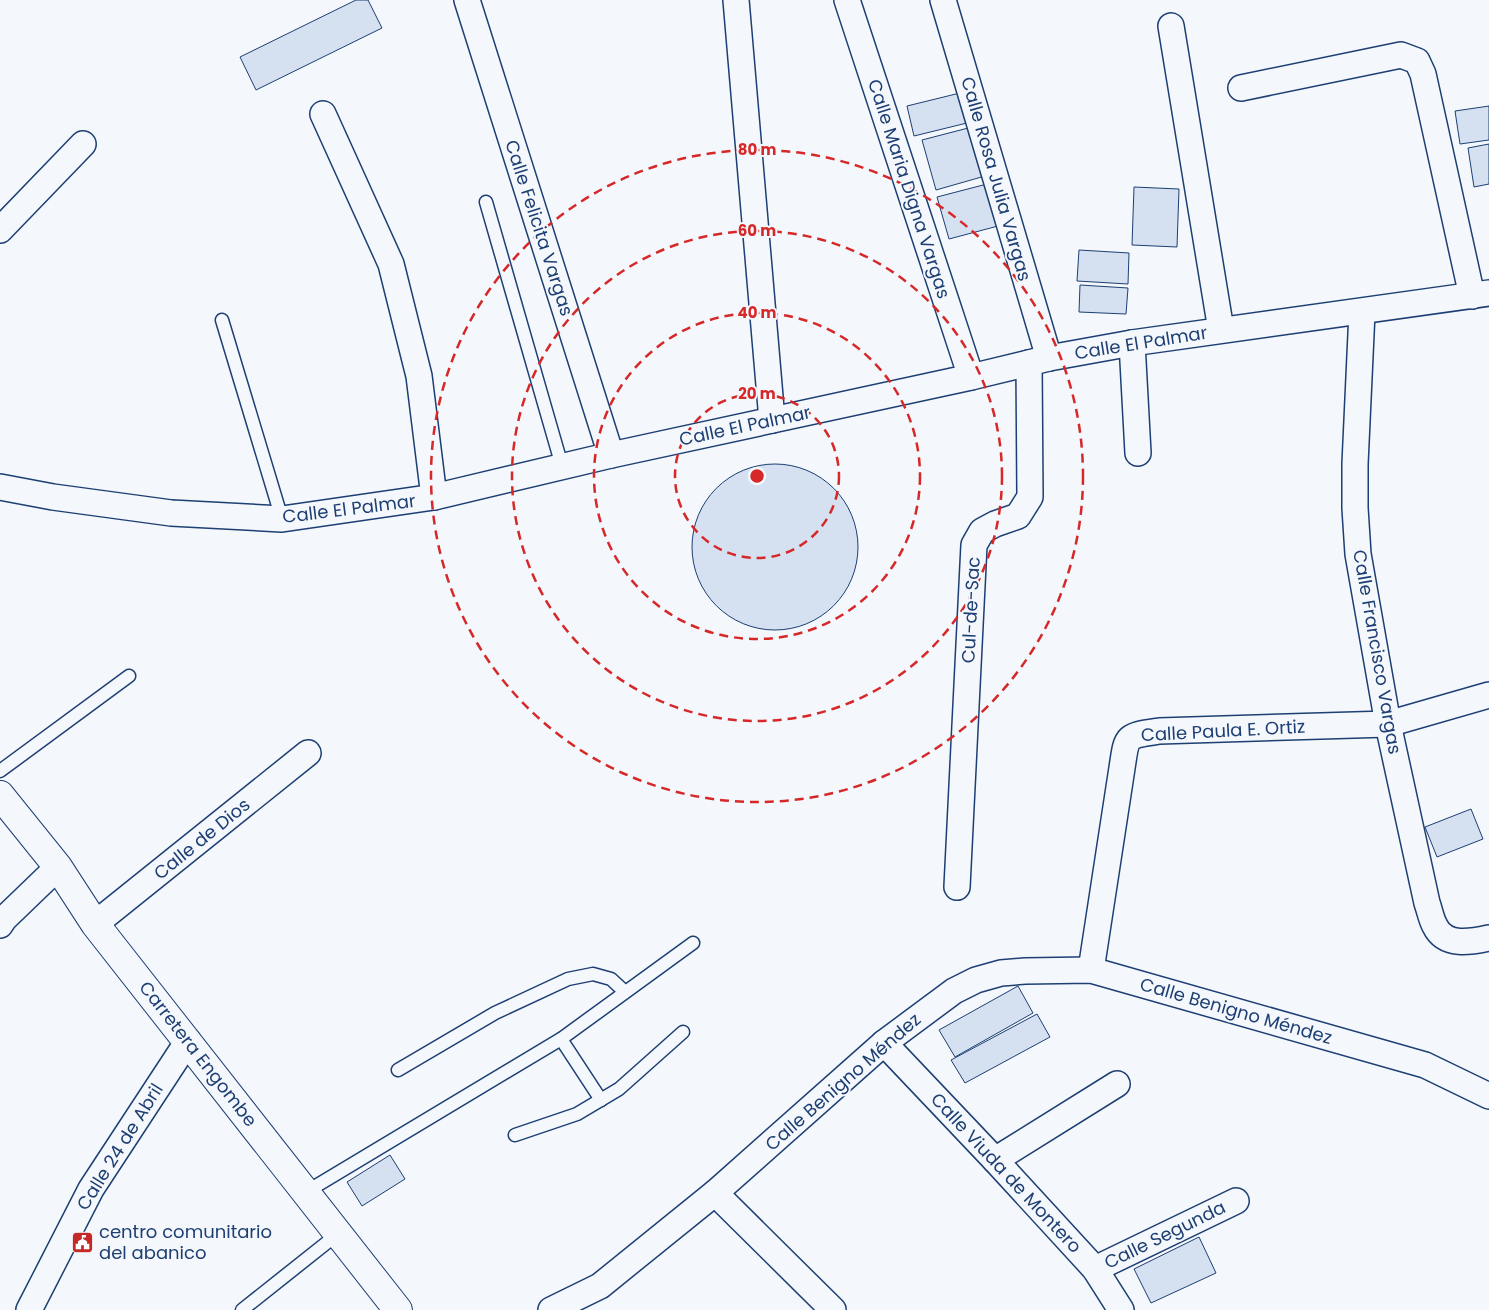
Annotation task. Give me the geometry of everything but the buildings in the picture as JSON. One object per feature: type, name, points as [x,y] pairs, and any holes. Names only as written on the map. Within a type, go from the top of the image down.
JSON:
[{"type":"street","name":"Calle Felicita Vargas","points":[[468,0],[611,455]]},
{"type":"street","points":[[736,0],[772,420]]},
{"type":"street","name":"Calle Maria Digna Vargas","points":[[847,0],[971,377]]},
{"type":"street","name":"Calle Rosa Julia Vargas","points":[[943,0],[1039,361]]},
{"type":"street","points":[[1170,26],[1221,330]]},
{"type":"street","points":[[1242,88],[1401,55],[1417,62],[1423,74],[1480,294]]},
{"type":"street","points":[[323,114],[391,264],[419,376],[434,497]]},
{"type":"street","points":[[0,230],[83,144]]},
{"type":"street","name":"Calle El Palmar","points":[[0,487],[53,497],[171,513],[282,519],[434,497],[611,455],[1039,361],[1132,343],[1480,294]]},
{"type":"street","name":"Calle Francisco Vargas","points":[[1362,312],[1355,464],[1355,508],[1358,554],[1388,724],[1427,903],[1435,927],[1444,937],[1456,942],[1489,938]]},
{"type":"street","points":[[1132,343],[1138,453]]},
{"type":"street","name":"Cul-de-Sac","points":[[957,887],[974,546],[982,531],[1018,516],[1030,497],[1039,361]]},
{"type":"street","name":"Calle Paula E. Ortiz","points":[[1091,970],[1126,742],[1130,737],[1135,734],[1159,730],[1388,724],[1489,695]]},
{"type":"street","name":"Calle de Dios","points":[[95,924],[308,753]]},
{"type":"street","name":"Carretera Engombe","points":[[0,795],[58,867],[95,924],[398,1310]]},
{"type":"street","points":[[0,925],[58,867]]},
{"type":"street","name":"Calle Benigno Méndez","points":[[551,1310],[600,1286],[716,1193],[884,1043],[954,991],[976,980],[1001,973],[1091,970],[1425,1065],[1489,1096]]},
{"type":"street","name":"Calle 24 de Abril","points":[[29,1310],[91,1189],[188,1041]]},
{"type":"street","name":"Calle Viuda de Montero","points":[[884,1043],[1095,1269],[1121,1310]]},
{"type":"street","points":[[995,1160],[1117,1084]]},
{"type":"street","points":[[716,1193],[833,1310]]},
{"type":"street","name":"Calle Segunda","points":[[1095,1269],[1236,1201]]},
{"type":"lane","points":[[486,202],[562,466]]},
{"type":"lane","points":[[222,320],[282,519]]},
{"type":"lane","points":[[0,771],[129,676]]},
{"type":"lane","points":[[306,1192],[561,1039],[693,943]]},
{"type":"lane","points":[[398,1070],[495,1013],[568,979],[593,974],[611,979],[625,992]]},
{"type":"lane","points":[[515,1135],[578,1114],[620,1089],[683,1032]]},
{"type":"lane","points":[[561,1039],[601,1100]]},
{"type":"lane","points":[[242,1310],[338,1233]]},
{"type":"place","name":"centro comunitario del abanico","points":[[83,1242]]}]
